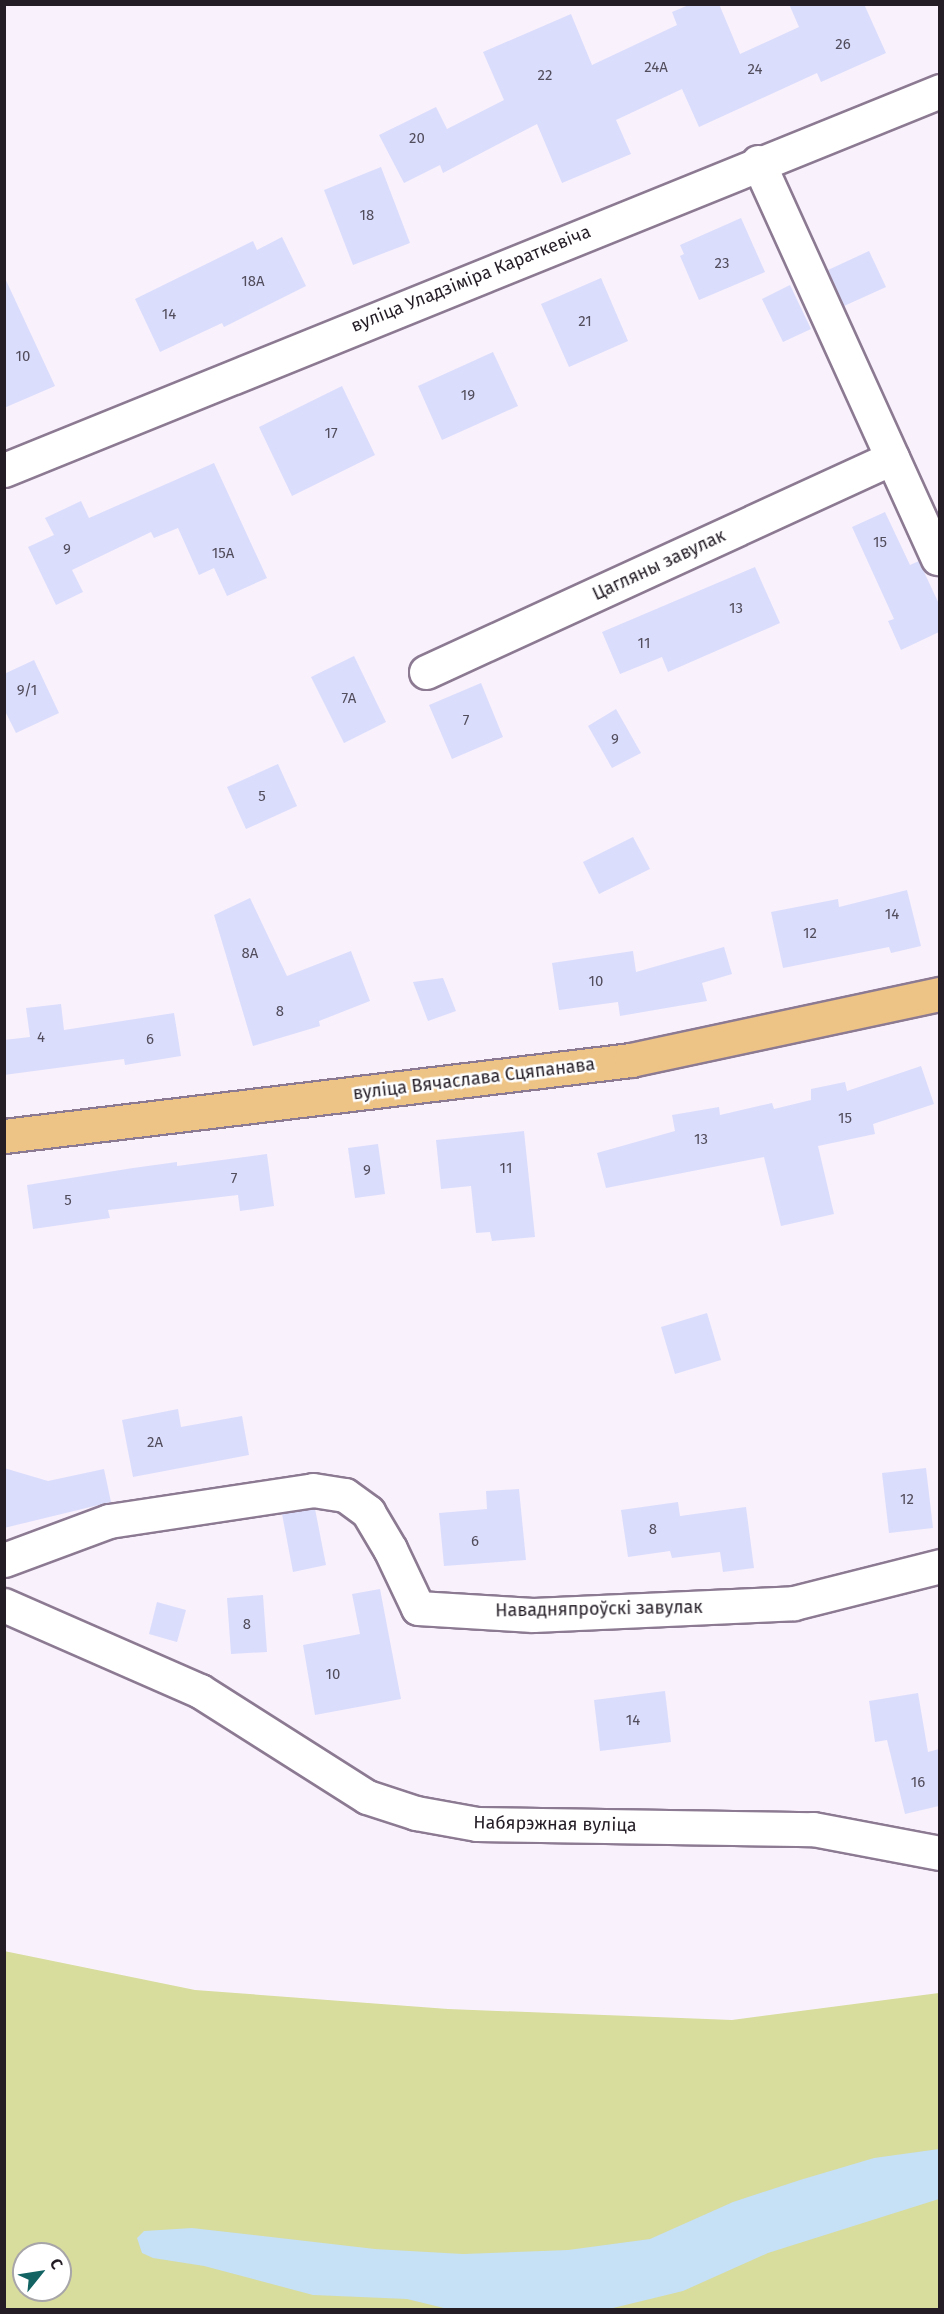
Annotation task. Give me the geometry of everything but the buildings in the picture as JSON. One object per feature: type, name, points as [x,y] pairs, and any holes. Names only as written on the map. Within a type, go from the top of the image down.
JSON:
[{"type":"main road","name":"вуліца Вячаслава Сцяпанава","points":[[4,1136],[631,1060],[939,994]]},
{"type":"street","name":"вуліца Уладзіміра Караткевіча","points":[[4,470],[758,162],[939,91]]},
{"type":"street","points":[[758,162],[938,558]]},
{"type":"street","name":"Цагляны завулак","points":[[426,672],[892,458]]},
{"type":"street","name":"Навадняпроўскі завулак","points":[[4,1560],[109,1521],[313,1490],[345,1495],[368,1512],[418,1608],[533,1615],[794,1603],[939,1566]]},
{"type":"street","name":"Набярэжная вуліца","points":[[4,1605],[200,1691],[367,1797],[416,1813],[477,1824],[813,1829],[939,1853]]},
{"type":"green space","points":[[4,1951],[195,1990],[448,2009],[732,2020],[939,1993],[939,2309],[5,2309]]},
{"type":"water","points":[[939,2149],[939,2199],[768,2253],[683,2291],[609,2309],[452,2310],[407,2299],[313,2295],[204,2266],[153,2258],[142,2253],[137,2238],[144,2231],[192,2228],[375,2249],[463,2254],[568,2250],[650,2239],[733,2202],[800,2180],[874,2158]]}]
